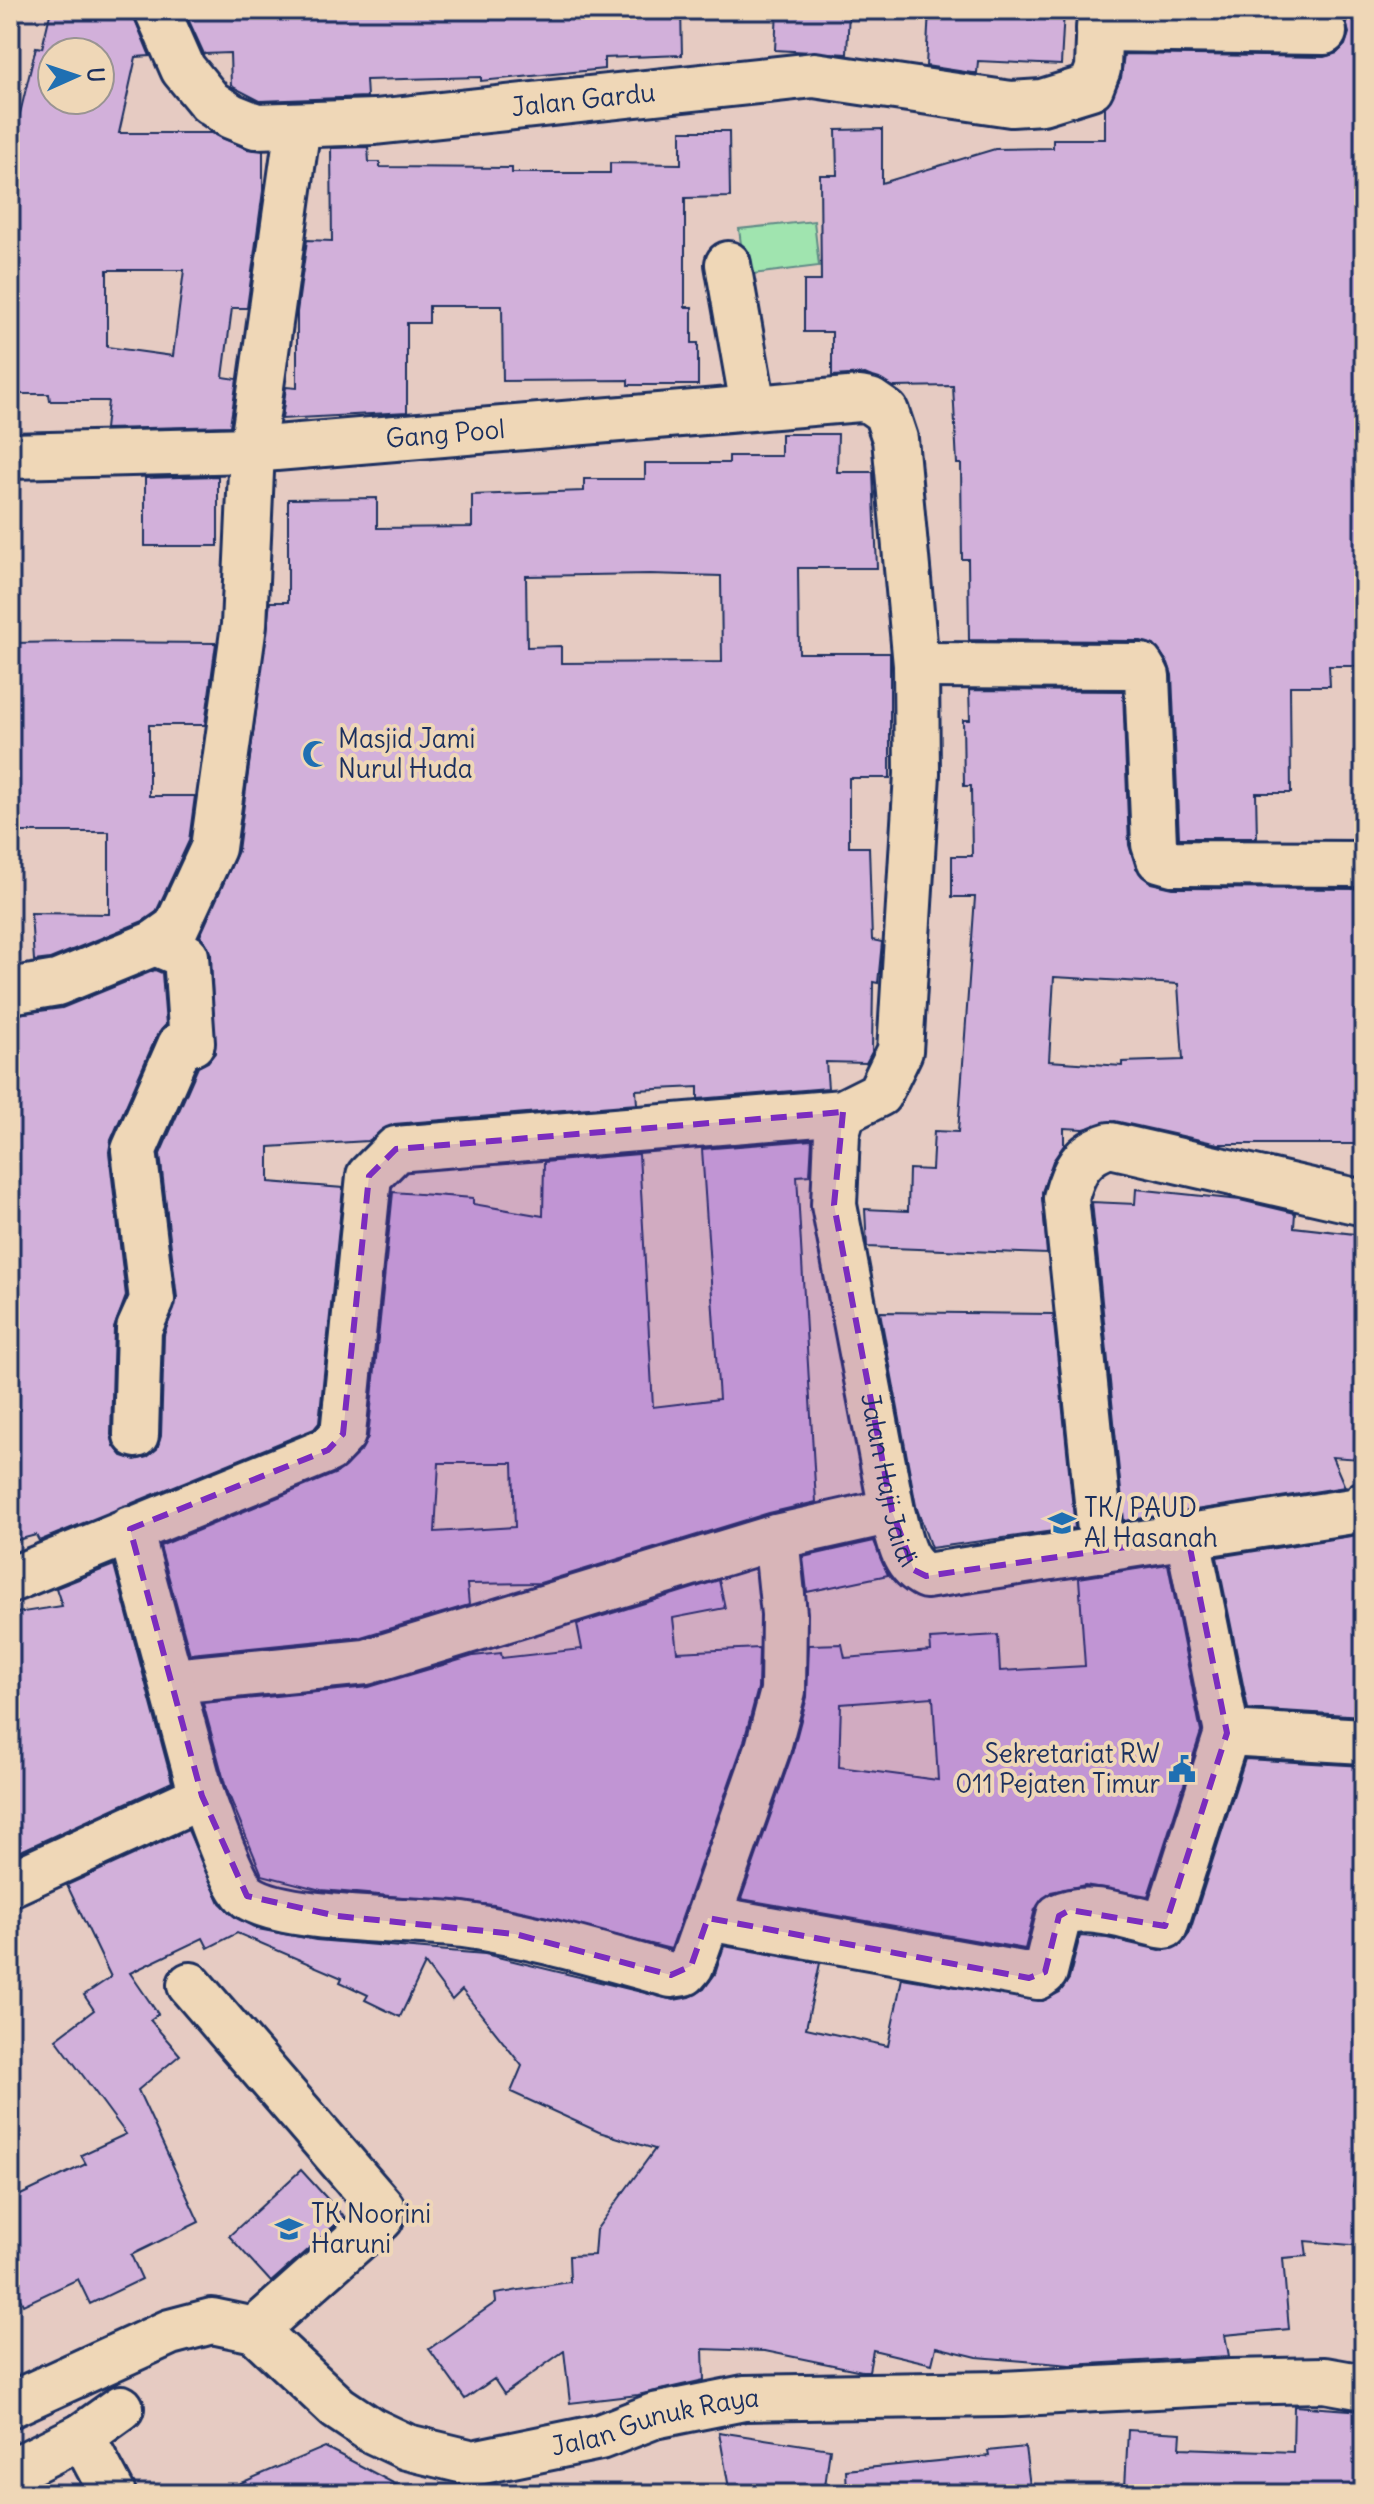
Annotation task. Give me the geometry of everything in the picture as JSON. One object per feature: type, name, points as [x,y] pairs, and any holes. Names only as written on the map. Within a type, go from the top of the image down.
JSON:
[{"type":"street","name":"Jalan Gardu","points":[[157,10],[183,69],[210,102],[231,116],[256,126],[375,122],[814,75],[1011,104],[1042,102],[1091,87],[1098,69],[1099,20]]},
{"type":"street","points":[[1099,20],[1324,32]]},
{"type":"street","points":[[10,991],[57,983],[155,943],[176,928],[213,848],[244,625],[252,450],[298,125]]},
{"type":"street","points":[[728,264],[753,406]]},
{"type":"street","name":"Gang Pool","points":[[10,456],[252,450],[860,399],[879,405],[892,425],[895,439],[916,665]]},
{"type":"street","points":[[10,1580],[328,1450],[343,1434],[369,1176],[396,1149],[843,1112],[879,1094],[900,1051],[917,774],[916,665],[1141,666],[1147,676],[1154,844],[1159,859],[1173,863],[1364,864]]},
{"type":"street","points":[[136,1435],[139,1329],[152,1300],[134,1150],[180,1045],[192,1043],[186,956],[155,943]]},
{"type":"street","name":"Jalan Haji Jaidi","points":[[843,1112],[837,1133],[834,1205],[892,1511],[906,1558],[914,1570],[926,1576],[1188,1538],[1359,1510],[1364,1504]]},
{"type":"street","points":[[1102,1550],[1066,1198],[1072,1173],[1091,1151],[1110,1145],[1364,1203]]},
{"type":"street","points":[[173,1681],[366,1662],[776,1537],[892,1511]]},
{"type":"street","points":[[130,1529],[202,1796],[241,1890],[255,1900],[285,1908],[337,1916],[475,1927],[544,1941],[671,1975],[685,1973],[691,1966],[768,1748],[783,1691],[784,1614],[776,1537]]},
{"type":"street","points":[[708,1918],[1029,1978],[1045,1972],[1059,1916],[1070,1910],[1084,1909],[1165,1926],[1227,1733],[1188,1538]]},
{"type":"street","points":[[1227,1733],[1364,1741]]},
{"type":"street","points":[[10,1884],[202,1796]]},
{"type":"street","points":[[10,2405],[184,2326],[212,2321],[255,2330],[381,2218],[382,2208],[190,1985]]},
{"type":"street","name":"Jalan Gunuk Raya","points":[[255,2330],[338,2408],[371,2430],[479,2478],[654,2416],[744,2398],[1002,2394],[1325,2380],[1364,2387]]},
{"type":"street","points":[[10,2472],[82,2436],[121,2408]]},
{"type":"street","points":[[82,2436],[113,2494]]},
{"type":"highlighted area","points":[[843,1112],[834,1205],[892,1511],[914,1570],[926,1576],[1188,1538],[1227,1733],[1165,1926],[1070,1910],[1059,1916],[1045,1972],[1029,1978],[708,1918],[691,1966],[671,1975],[515,1934],[337,1916],[247,1896],[202,1796],[130,1529],[328,1450],[343,1434],[369,1176],[396,1149]]},
{"type":"green space","points":[[814,221],[819,266],[745,275],[739,229]]},
{"type":"building","points":[[51,10],[102,10],[134,17],[150,56],[136,57],[119,133],[212,133],[247,149],[263,151],[263,191],[247,308],[232,308],[223,377],[237,379],[230,426],[105,429],[108,401],[50,401],[49,394],[10,394],[10,155],[36,47],[36,116],[116,116],[116,36],[45,36]],"holes":[[[107,270],[184,270],[173,356],[107,347]]]},
{"type":"building","points":[[184,10],[681,10],[682,55],[604,58],[604,69],[481,81],[481,77],[366,80],[367,97],[260,101],[231,86],[230,53],[204,54]]},
{"type":"building","points":[[777,10],[849,10],[847,54],[775,50]]},
{"type":"building","points":[[929,10],[1064,10],[1061,65],[978,61],[977,73],[926,66]]},
{"type":"building","points":[[1335,10],[1364,10],[1364,666],[1329,666],[1330,686],[1290,686],[1291,793],[1256,793],[1257,838],[1179,838],[1172,675],[1168,663],[1154,645],[1141,641],[969,640],[968,559],[962,559],[961,464],[957,464],[953,386],[894,387],[865,374],[832,376],[832,332],[804,332],[804,281],[821,281],[820,175],[837,175],[836,130],[882,129],[882,183],[995,149],[1053,148],[1053,139],[1105,139],[1105,107],[1121,78],[1124,54],[1324,57],[1337,53],[1345,45],[1349,33],[1345,19]]},
{"type":"building","points":[[681,131],[729,131],[730,197],[685,198],[685,307],[692,307],[692,343],[698,343],[698,385],[628,385],[628,380],[503,381],[502,306],[429,306],[429,323],[407,323],[407,412],[282,419],[286,387],[297,388],[297,312],[307,240],[332,241],[331,148],[368,147],[369,162],[380,162],[380,167],[512,168],[512,173],[610,173],[610,163],[681,164]]},
{"type":"building","points":[[781,434],[838,434],[837,472],[873,472],[877,568],[798,568],[799,653],[890,653],[890,778],[849,778],[849,847],[869,847],[872,940],[882,942],[878,983],[873,982],[872,1052],[866,1063],[826,1062],[828,1088],[698,1099],[698,1087],[636,1090],[637,1104],[394,1124],[368,1141],[269,1147],[269,1182],[343,1188],[319,1423],[314,1429],[39,1541],[36,1535],[10,1542],[10,1015],[62,1008],[155,970],[162,973],[166,1025],[157,1035],[111,1140],[109,1152],[126,1296],[114,1328],[111,1435],[114,1446],[122,1456],[135,1460],[147,1457],[157,1449],[161,1436],[164,1335],[177,1298],[160,1154],[198,1067],[208,1062],[215,1053],[211,954],[200,936],[238,851],[270,602],[288,602],[288,499],[377,498],[377,528],[472,527],[472,495],[584,491],[584,479],[645,479],[645,463],[729,463],[729,456],[781,456]],"holes":[[[526,576],[721,576],[722,662],[561,663],[561,646],[527,647]]]},
{"type":"building","points":[[218,476],[218,546],[145,546],[145,478]]},
{"type":"building","points":[[10,643],[216,643],[205,725],[149,725],[149,796],[195,796],[189,841],[156,912],[143,921],[50,959],[34,961],[31,913],[109,914],[109,832],[10,832]]},
{"type":"building","points":[[969,690],[1123,691],[1129,845],[1136,868],[1151,883],[1173,888],[1364,889],[1364,1144],[1218,1144],[1115,1121],[1084,1129],[1064,1128],[1064,1145],[1053,1161],[1042,1192],[1047,1254],[867,1247],[865,1209],[908,1211],[909,1169],[932,1170],[934,1131],[958,1132],[975,897],[952,897],[952,856],[972,856],[971,786],[964,786],[963,720],[970,720]],"holes":[[[1054,977],[1178,984],[1183,1060],[1122,1062],[1122,1066],[1049,1061]]]},
{"type":"building","points":[[812,1140],[810,1175],[797,1176],[816,1502],[769,1513],[540,1583],[467,1584],[469,1605],[361,1637],[190,1654],[160,1546],[337,1473],[361,1451],[368,1437],[393,1192],[473,1198],[473,1204],[543,1216],[544,1162],[639,1154],[653,1407],[719,1399],[702,1149]],"holes":[[[439,1463],[513,1463],[515,1527],[435,1532]]]},
{"type":"building","points":[[1136,1189],[1240,1200],[1295,1213],[1294,1227],[1363,1235],[1354,1363],[1364,1364],[1361,1459],[1332,1457],[1345,1487],[1124,1521],[1092,1202],[1135,1204]]},
{"type":"building","points":[[880,1312],[1053,1314],[1075,1528],[931,1548],[916,1506]]},
{"type":"building","points":[[1364,1534],[1364,1716],[1248,1709],[1217,1557]]},
{"type":"building","points":[[874,1541],[888,1575],[807,1592],[803,1557]]},
{"type":"building","points":[[1168,1564],[1201,1732],[1148,1896],[1085,1885],[1051,1892],[1035,1909],[1025,1949],[741,1899],[792,1754],[807,1697],[809,1645],[842,1644],[845,1658],[931,1651],[930,1639],[998,1635],[1000,1671],[1085,1666],[1079,1578]],"holes":[[[933,1697],[938,1780],[839,1767],[841,1704]]]},
{"type":"building","points":[[114,1565],[172,1782],[10,1856],[10,1614],[62,1606],[56,1588]]},
{"type":"building","points":[[719,1580],[725,1608],[673,1618],[677,1652],[759,1648],[758,1688],[744,1741],[671,1949],[494,1905],[321,1890],[262,1875],[226,1788],[203,1703],[369,1687],[473,1656],[501,1653],[502,1658],[582,1649],[577,1624]]},
{"type":"building","points":[[1245,1759],[1364,1766],[1364,2127],[1353,2187],[1364,2188],[1364,2225],[1362,2246],[1305,2241],[1307,2256],[1283,2258],[1289,2329],[1225,2335],[1229,2356],[1070,2365],[977,2357],[936,2347],[932,2364],[873,2350],[869,2371],[862,2371],[765,2351],[703,2349],[704,2380],[638,2395],[570,2403],[564,2351],[504,2394],[494,2379],[465,2399],[429,2349],[496,2302],[495,2294],[570,2282],[569,2256],[594,2255],[596,2230],[655,2149],[599,2132],[511,2092],[522,2066],[462,1990],[452,2000],[425,1964],[400,2017],[365,2000],[368,1995],[340,1982],[342,1978],[237,1933],[208,1948],[203,1938],[130,1973],[158,2014],[150,2020],[180,2055],[138,2090],[199,2222],[131,2255],[142,2279],[90,2304],[78,2279],[23,2305],[10,2277],[10,2200],[86,2164],[81,2155],[126,2134],[56,2039],[94,2010],[84,1995],[111,1977],[67,1885],[188,1830],[220,1903],[236,1918],[258,1929],[316,1940],[485,1954],[674,2000],[690,1997],[704,1989],[715,1974],[724,1946],[820,1963],[806,2028],[888,2046],[902,1978],[1043,2001],[1060,1992],[1069,1979],[1080,1936],[1107,1938],[1160,1950],[1182,1944],[1189,1934]]},
{"type":"building","name":"TK Noorini Haruni","points":[[301,2170],[344,2217],[271,2282],[229,2236]]},
{"type":"building","points":[[1294,2406],[1364,2411],[1364,2477],[1360,2477],[1358,2494],[1186,2494],[1125,2488],[1128,2430],[1181,2433],[1180,2448],[1293,2452]]},
{"type":"building","points":[[719,2432],[830,2449],[824,2494],[730,2494]]},
{"type":"building","points":[[325,2447],[414,2494],[215,2494]]},
{"type":"building","points":[[1025,2447],[1031,2494],[847,2494],[846,2470],[989,2456],[988,2451]]},
{"type":"place","name":"Masjid Jami Nurul Huda","points":[[316,754]]},
{"type":"place","name":"TK/ PAUD Al Hasanah","points":[[1062,1523]]},
{"type":"place","name":"Sekretariat RW 011 Pejaten Timur","points":[[1182,1769]]},
{"type":"place","name":"TK Noorini Haruni","points":[[289,2229]]}]
